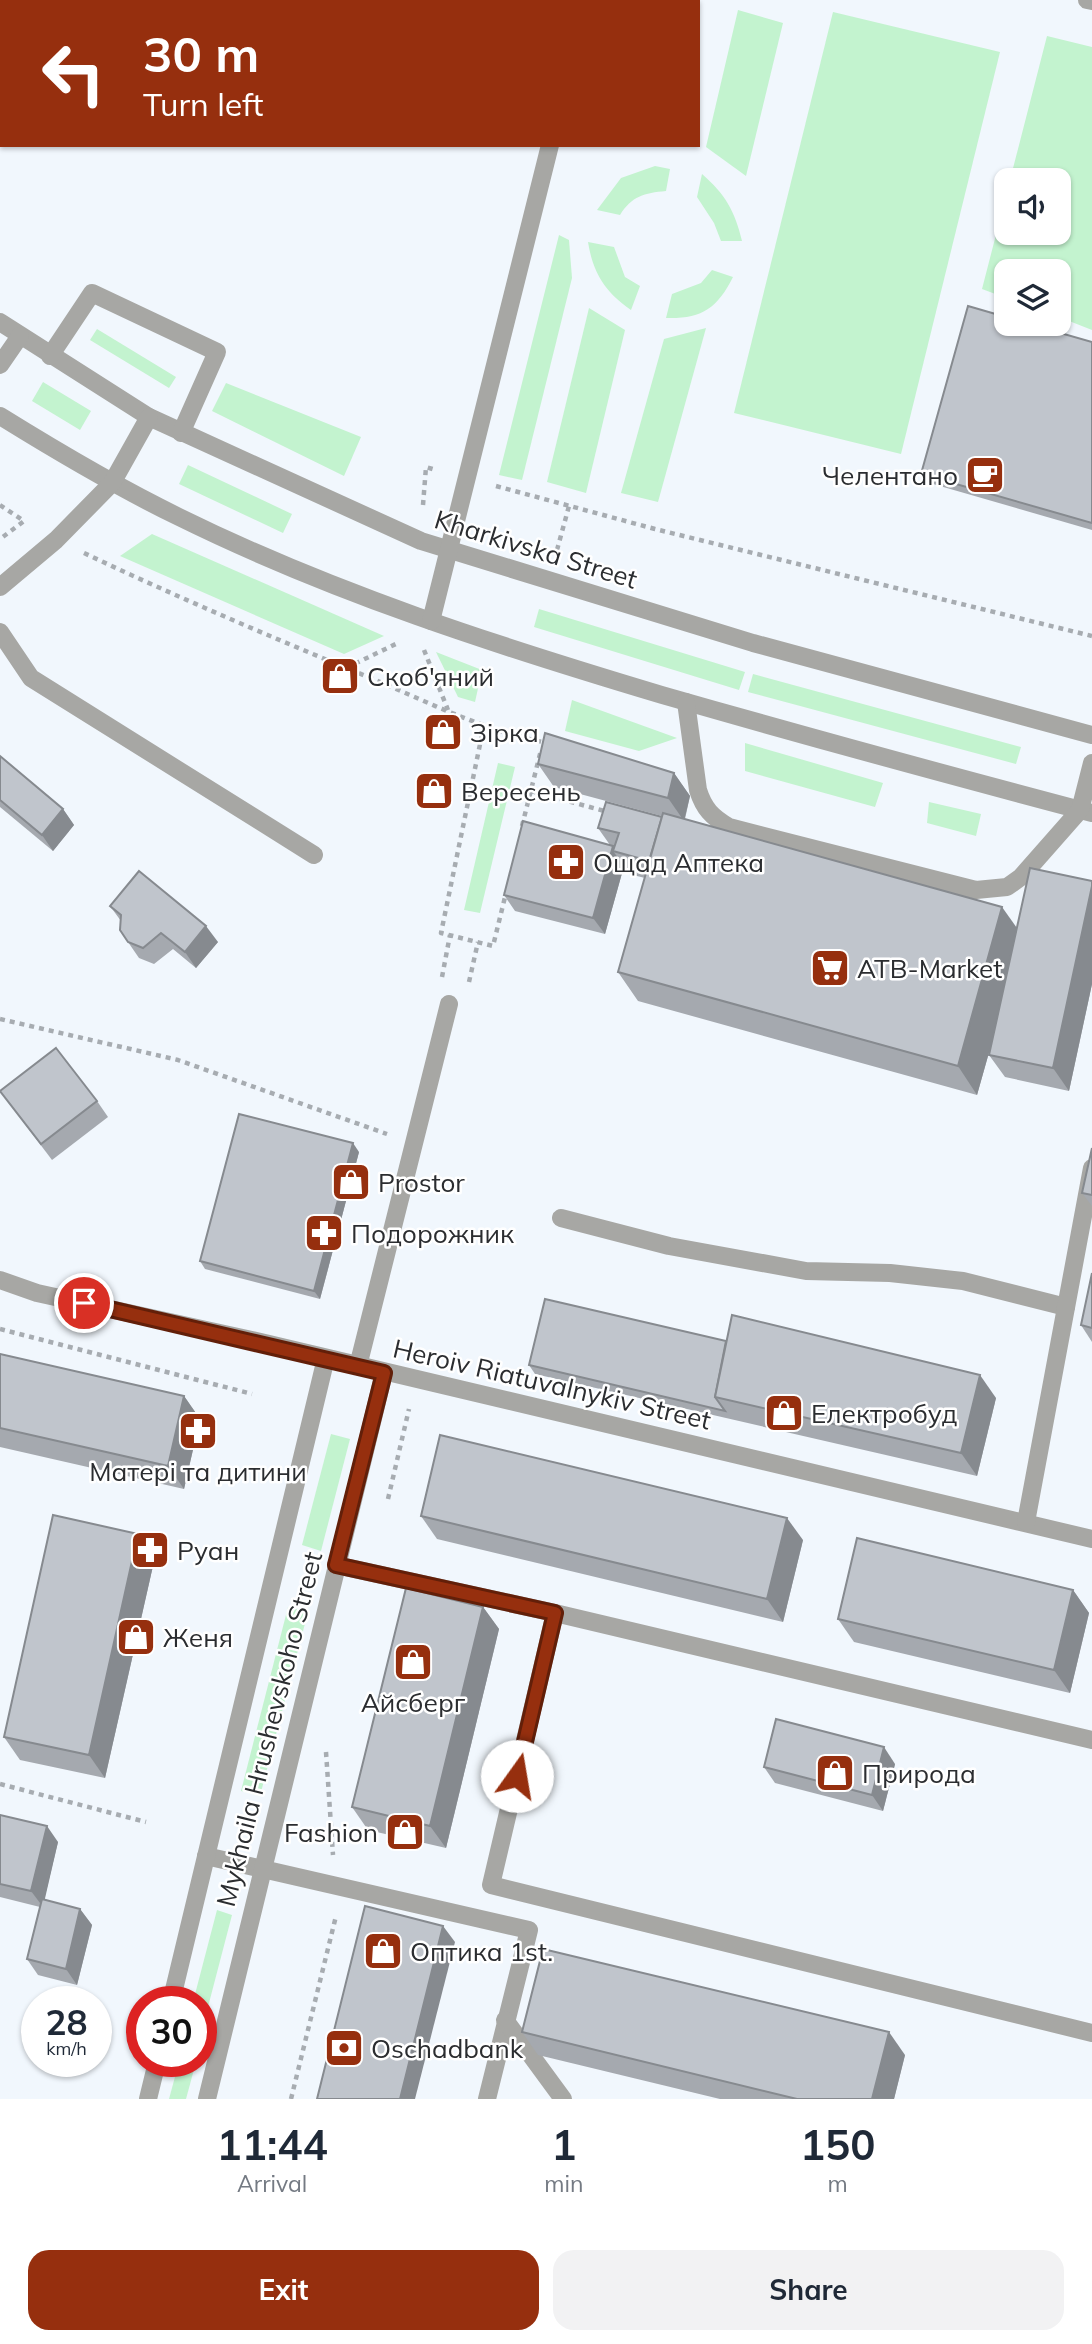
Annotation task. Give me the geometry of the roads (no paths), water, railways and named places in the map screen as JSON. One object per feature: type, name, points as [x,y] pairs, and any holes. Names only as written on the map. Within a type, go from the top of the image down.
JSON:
[{"type":"street","points":[[1087,0],[1092,1]]},
{"type":"street","points":[[431,621],[550,147]]},
{"type":"street","points":[[50,356],[92,293],[217,352],[181,433]]},
{"type":"street","name":"Kharkivska Street","points":[[0,322],[149,417],[448,551],[779,651],[1092,735]]},
{"type":"street","points":[[0,365],[20,336]]},
{"type":"street","points":[[0,416],[112,483],[181,518],[307,573],[431,621],[526,654],[686,702],[902,764],[1086,812]]},
{"type":"street","points":[[0,587],[56,540],[112,483],[149,417]]},
{"type":"street","points":[[0,632],[31,678],[314,855]]},
{"type":"street","points":[[686,702],[702,804],[713,818],[729,827],[976,890],[994,891],[1021,877],[1086,812],[1092,763]]},
{"type":"street","points":[[358,1366],[449,1004]]},
{"type":"street","points":[[1026,1521],[1092,1168]]},
{"type":"street","points":[[561,1218],[669,1246],[806,1271],[890,1273],[963,1281],[1066,1307]]},
{"type":"street","name":"Heroiv Riatuvalnykiv Street","points":[[0,1280],[37,1293],[1026,1521],[1092,1539]]},
{"type":"street","name":"Mykhaila Hrushevskoho Street","points":[[175,1986],[326,1358]]},
{"type":"street","name":"Mykhaila Hrushevskoho Street","points":[[207,2099],[384,1373]]},
{"type":"street","points":[[336,1565],[555,1613],[1092,1740]]},
{"type":"street","points":[[555,1613],[491,1885],[1092,2033]]},
{"type":"street","points":[[206,1856],[528,1930],[487,2099]]},
{"type":"street","points":[[505,2020],[563,2099]]},
{"type":"street","points":[[217,2038],[221,2039]]},
{"type":"street","points":[[148,2099],[153,2077]]},
{"type":"place","name":"Челентано","points":[[985,475]]},
{"type":"place","name":"Скоб'яний","points":[[340,676]]},
{"type":"place","name":"Зiрка","points":[[443,732]]},
{"type":"place","name":"Вересень","points":[[434,791]]},
{"type":"place","name":"Ощад Аптека","points":[[566,862]]},
{"type":"place","name":"ATB-Market","points":[[830,968]]},
{"type":"place","name":"Prostor","points":[[351,1182]]},
{"type":"place","name":"Подорожник","points":[[324,1233]]},
{"type":"place","name":"Електробуд","points":[[784,1413]]},
{"type":"place","name":"Матері та дитини","points":[[198,1431]]},
{"type":"place","name":"Руан","points":[[150,1550]]},
{"type":"place","name":"Женя","points":[[136,1637]]},
{"type":"place","name":"Айсберг","points":[[413,1662]]},
{"type":"place","name":"Природа","points":[[835,1773]]},
{"type":"place","name":"Fashion","points":[[405,1832]]},
{"type":"place","name":"Оптика 1st.","points":[[383,1951]]},
{"type":"place","name":"Oschadbank","points":[[344,2048]]}]
